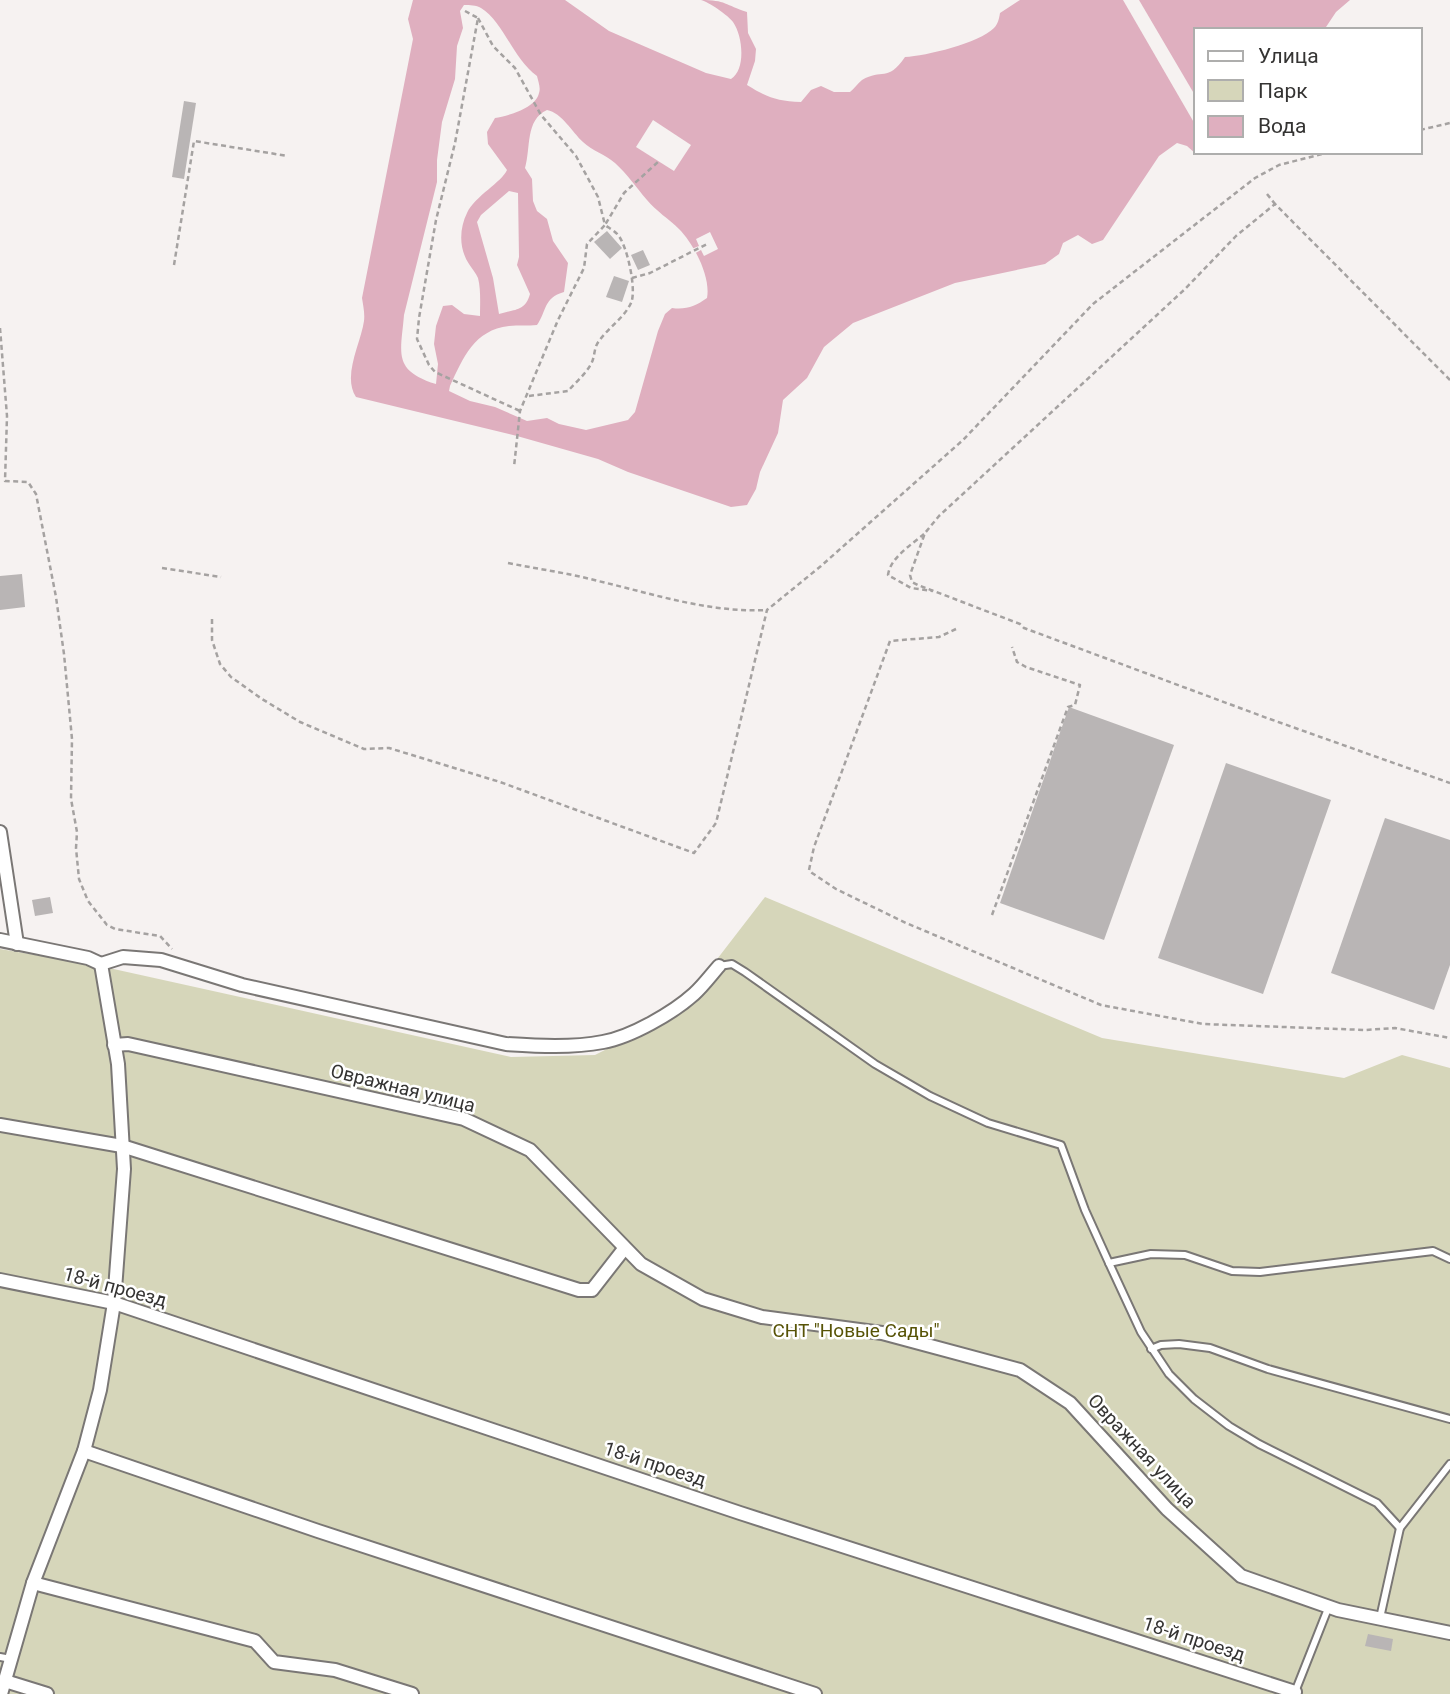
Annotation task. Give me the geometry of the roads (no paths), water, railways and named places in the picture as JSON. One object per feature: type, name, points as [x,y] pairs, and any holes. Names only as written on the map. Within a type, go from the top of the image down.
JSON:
[{"type":"street","points":[[0,832],[17,944]]},
{"type":"street","points":[[0,940],[88,958],[101,964],[123,957],[176,964],[242,985],[495,1042],[525,1045],[583,1045],[607,1042],[634,1031],[685,1001],[719,966]]},
{"type":"street","points":[[47,1694],[3,1688],[6,1658],[84,1451],[100,1390],[114,1303],[124,1169],[118,1065],[101,964]]},
{"type":"street","name":"Овражная улица","points":[[114,1045],[128,1044],[464,1119],[530,1150],[641,1264],[702,1299],[762,1317],[882,1333],[1020,1370],[1070,1403],[1167,1509],[1241,1576],[1329,1606],[1450,1633]]},
{"type":"street","points":[[0,1125],[122,1146],[579,1290],[592,1290],[624,1249]]},
{"type":"street","name":"18-й проезд","points":[[0,1280],[114,1303],[727,1508],[1295,1693]]},
{"type":"street","points":[[84,1451],[318,1531],[815,1694]]},
{"type":"street","points":[[33,1583],[255,1641],[274,1662],[335,1670],[412,1694]]},
{"type":"lane","points":[[719,966],[732,964],[745,972],[876,1064],[930,1096],[988,1123],[1061,1145],[1109,1264],[1151,1349],[1169,1374],[1194,1399],[1229,1426],[1259,1444],[1377,1503],[1400,1528]]},
{"type":"lane","points":[[1109,1264],[1151,1254],[1185,1255],[1232,1271],[1260,1272],[1433,1251],[1450,1259]]},
{"type":"lane","points":[[1151,1349],[1161,1345],[1179,1344],[1210,1348],[1268,1369],[1450,1419]]},
{"type":"lane","points":[[1380,1619],[1400,1528],[1450,1464]]},
{"type":"lane","points":[[1295,1693],[1329,1606]]},
{"type":"water","points":[[413,0],[565,0],[609,31],[706,73],[731,79],[736,75],[741,61],[739,36],[731,19],[701,0],[709,0],[747,12],[748,33],[756,49],[747,85],[773,98],[801,102],[811,90],[821,86],[834,92],[850,92],[862,80],[894,70],[905,57],[938,51],[977,39],[994,28],[1000,13],[1020,0],[1350,0],[1336,12],[1325,28],[1194,28],[1194,152],[1187,146],[1177,143],[1159,156],[1103,240],[1092,244],[1078,235],[1063,243],[1059,254],[1045,264],[955,283],[853,323],[824,347],[807,378],[783,400],[778,433],[760,472],[756,489],[747,505],[731,507],[598,459],[517,436],[356,397],[351,379],[364,321],[362,298],[413,39],[408,19]],"holes":[[[464,5],[475,6],[489,14],[496,22],[521,60],[537,76],[540,91],[533,103],[527,107],[495,118],[487,132],[488,144],[507,170],[471,207],[461,232],[463,252],[478,278],[480,316],[464,314],[452,305],[443,306],[436,326],[434,344],[438,364],[436,384],[412,373],[402,358],[404,315],[437,182],[442,122],[455,79],[457,46],[463,28],[460,11]],[[547,110],[557,115],[587,145],[619,167],[651,204],[685,235],[700,261],[708,290],[707,298],[699,303],[691,307],[672,308],[665,314],[635,412],[628,420],[586,430],[559,424],[547,418],[527,421],[449,391],[465,356],[478,339],[509,326],[537,325],[549,301],[564,292],[568,263],[553,241],[547,219],[537,211],[533,201],[532,179],[525,168],[532,127],[535,120]],[[509,191],[518,193],[517,265],[530,294],[522,307],[499,314],[493,278],[477,222],[481,215]]]},
{"type":"park label","name":"СНТ \"Новые Сады\"","points":[[856,1330]]}]
